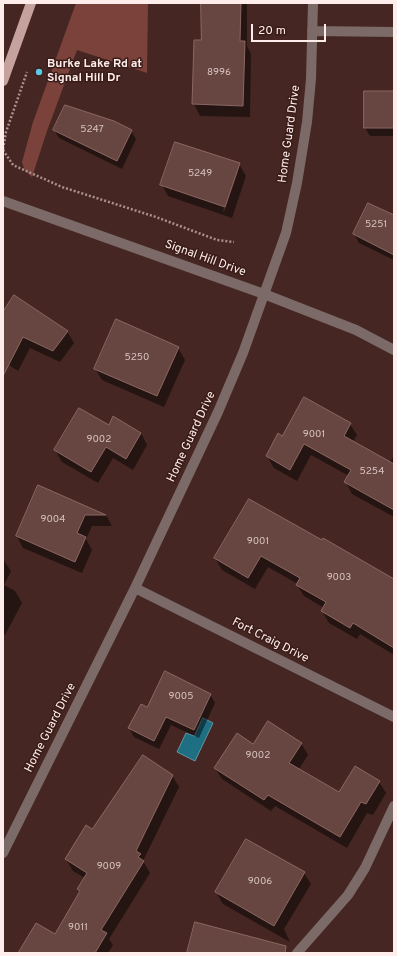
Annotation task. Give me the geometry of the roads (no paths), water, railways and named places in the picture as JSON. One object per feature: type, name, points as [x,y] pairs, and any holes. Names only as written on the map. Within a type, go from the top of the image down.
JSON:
[{"type":"main road","points":[[3,81],[31,3]]},
{"type":"street","name":"Home Guard Drive","points":[[3,853],[135,588],[218,412],[243,353],[286,233],[297,183],[307,122],[311,80],[313,3]]},
{"type":"street","points":[[312,31],[394,32]]},
{"type":"street","name":"Signal Hill Drive","points":[[3,201],[264,294],[356,330],[394,350]]},
{"type":"street","name":"Fort Craig Drive","points":[[135,588],[394,717]]},
{"type":"street","points":[[297,953],[348,895],[365,868],[394,806]]},
{"type":"water","points":[[203,718],[213,723],[195,761],[177,752],[186,733],[194,736]]},
{"type":"place","name":"Burke Lake Rd at Signal Hill Dr","points":[[39,72]]}]
